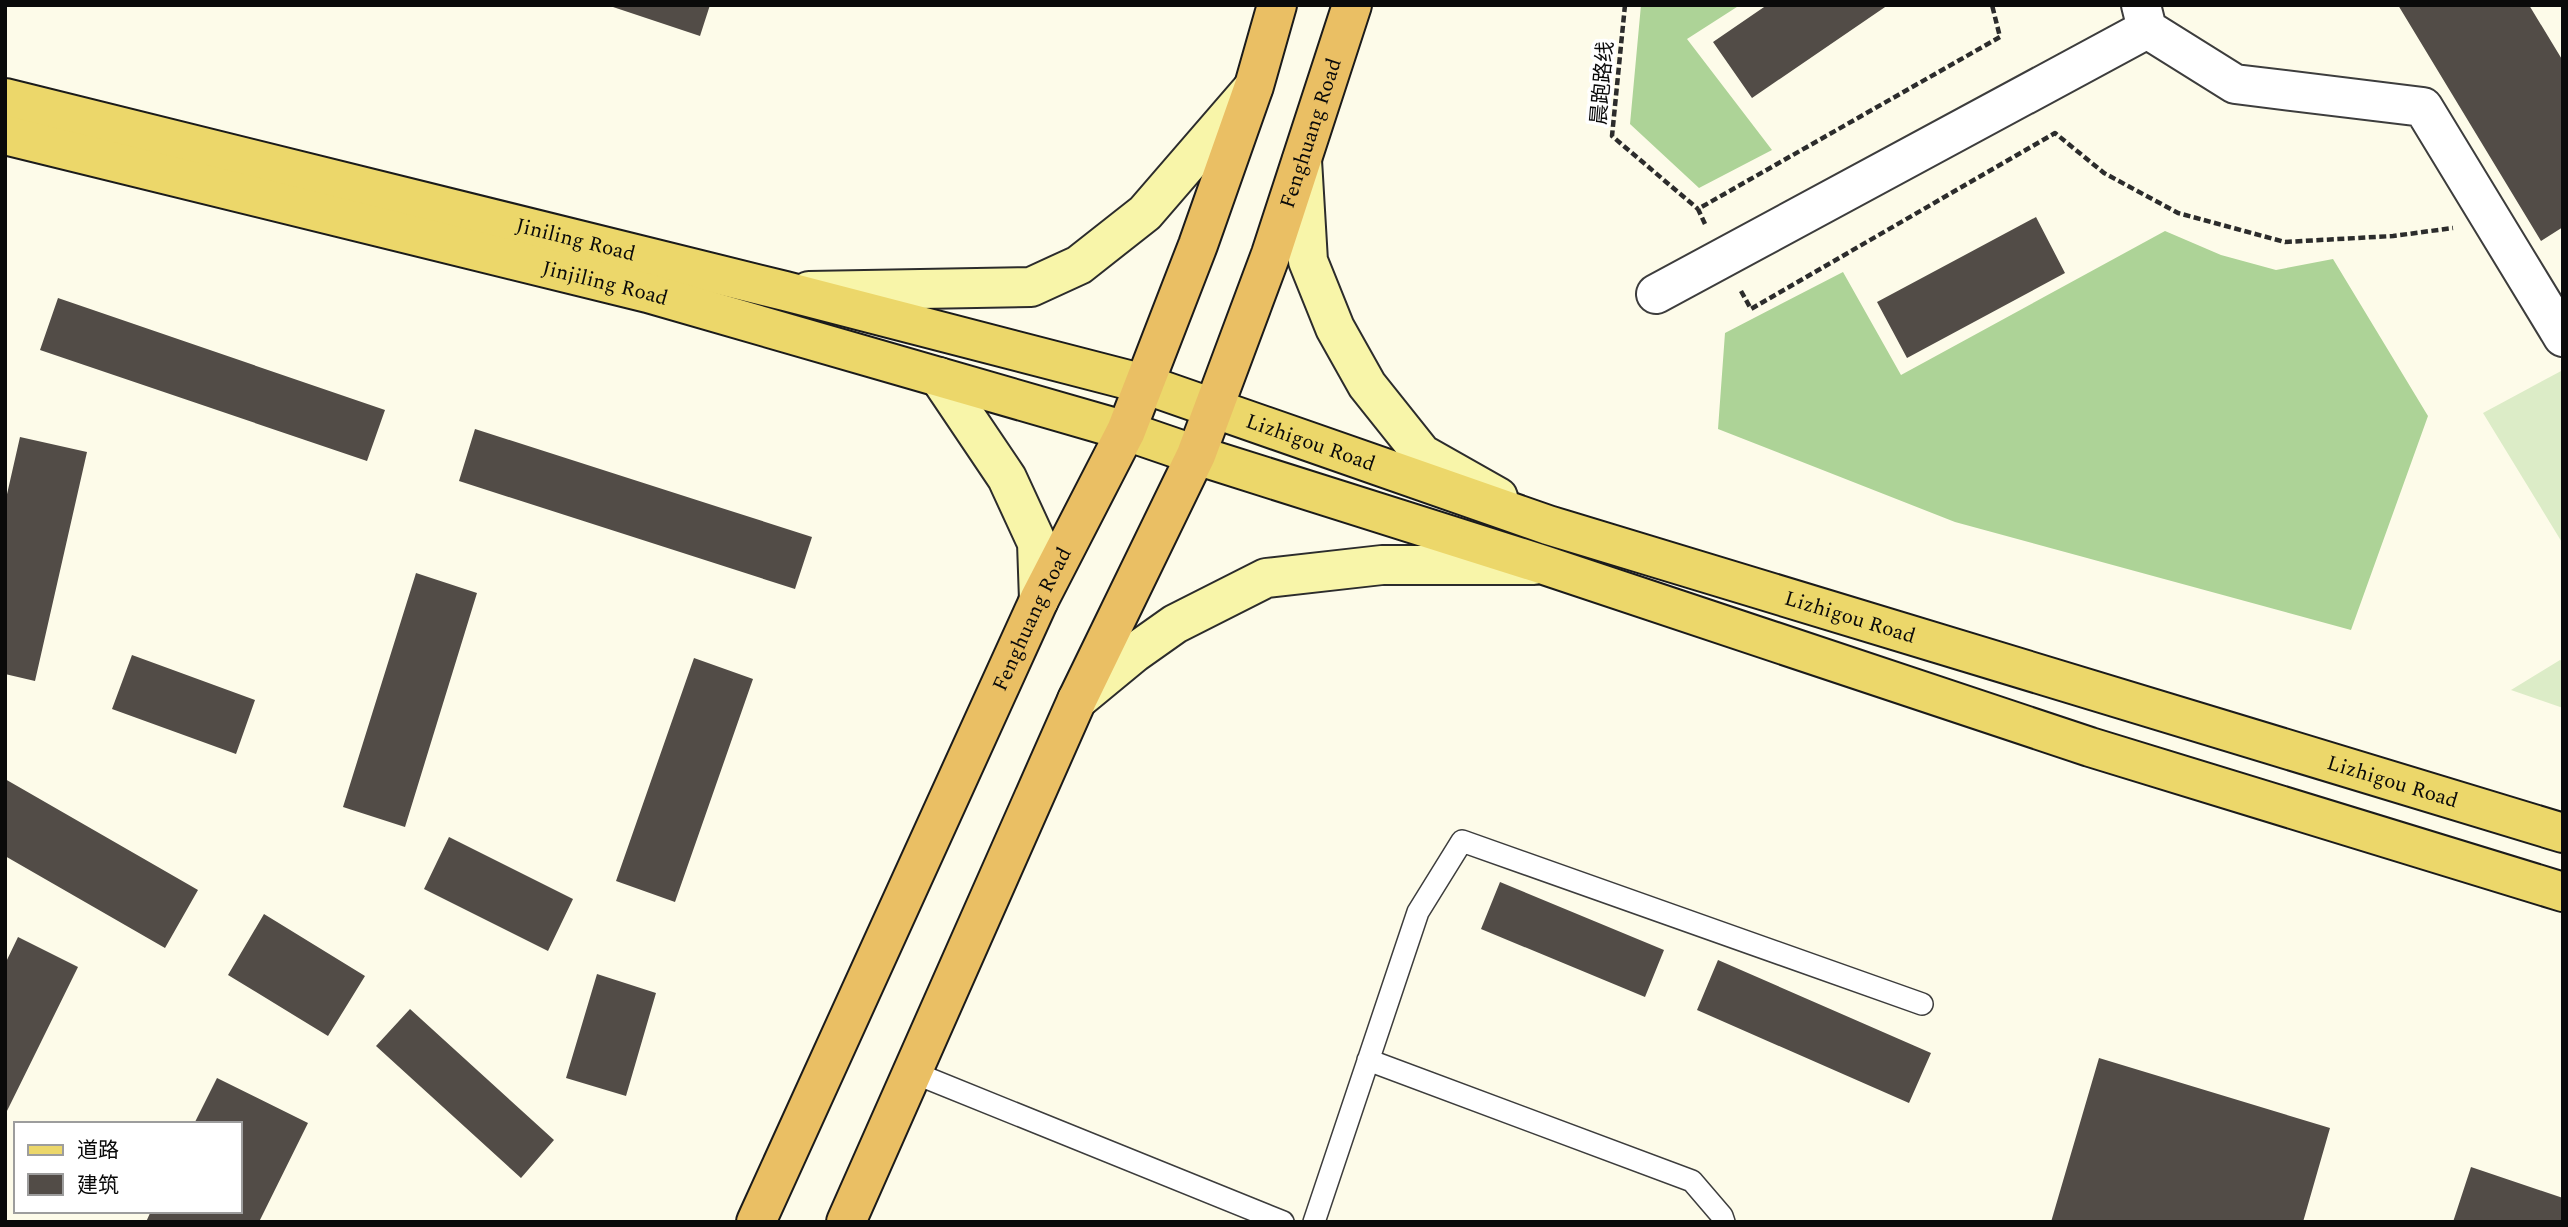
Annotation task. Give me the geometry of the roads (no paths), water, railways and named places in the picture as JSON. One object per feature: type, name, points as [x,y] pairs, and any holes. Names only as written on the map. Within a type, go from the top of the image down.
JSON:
[{"type":"highway","name":"Fenghuang Road","points":[[757,1222],[1039,600],[1126,430],[1198,245],[1254,86],[1277,5]]},
{"type":"highway","name":"Fenghuang Road","points":[[846,1222],[1077,700],[1196,455],[1271,254],[1352,5]]},
{"type":"main road","points":[[785,291],[1031,286],[1067,271],[1079,265],[1145,213],[1254,86]]},
{"type":"main road","name":"Jiniling Road","points":[[5,98],[785,291],[1144,384]]},
{"type":"main road","name":"Jinjiling Road","points":[[5,135],[648,293],[1126,430],[1196,455]]},
{"type":"main road","points":[[1302,160],[1308,261],[1335,328],[1367,385],[1422,454],[1548,525]]},
{"type":"main road","points":[[939,377],[1007,478],[1037,543],[1039,600]]},
{"type":"main road","name":"Lizhigou Road","points":[[1144,384],[1548,525],[2563,832]]},
{"type":"main road","points":[[1196,455],[1544,565],[2090,747],[2563,892]]},
{"type":"main road","points":[[1077,700],[1134,653],[1175,624],[1266,579],[1382,565],[1544,565]]},
{"type":"street","points":[[1657,294],[2144,17],[2235,84],[2423,107],[2563,337]]},
{"type":"lane","points":[[1314,1222],[1418,912],[1462,841],[1922,1004]]},
{"type":"lane","points":[[1368,1060],[1692,1181],[1722,1216],[1724,1222]]},
{"type":"lane","points":[[912,1072],[1283,1222]]}]
